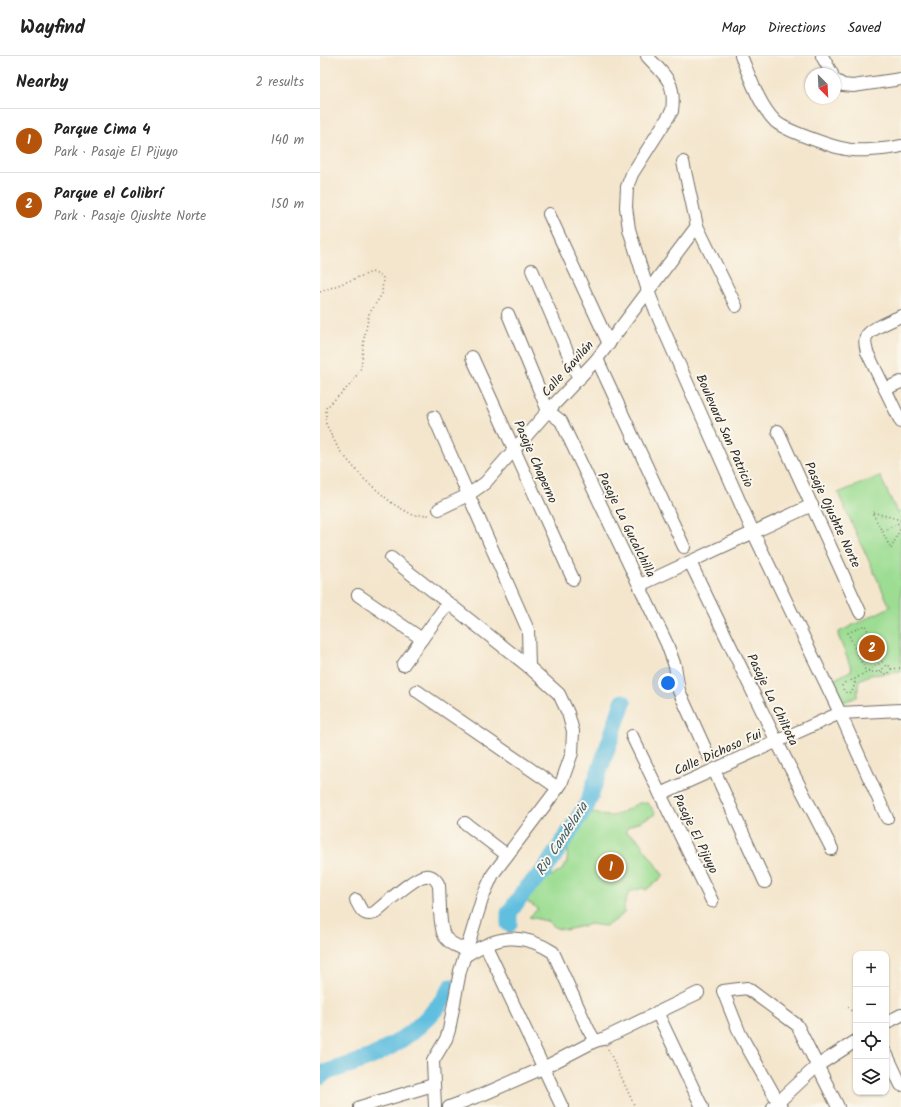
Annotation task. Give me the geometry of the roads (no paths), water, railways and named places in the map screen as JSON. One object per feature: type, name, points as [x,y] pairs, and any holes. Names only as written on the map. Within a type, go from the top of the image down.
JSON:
[{"type":"street","name":"Boulevard San Patricio","points":[[647,56],[666,77],[672,88],[674,98],[672,111],[632,174],[627,187],[626,207],[629,230],[648,291],[753,532],[840,713],[887,818]]},
{"type":"street","points":[[740,56],[766,110],[776,122],[786,129],[847,150],[881,149],[901,146]]},
{"type":"street","points":[[822,56],[829,68]]},
{"type":"street","points":[[841,84],[853,86],[901,79]]},
{"type":"street","points":[[683,162],[697,226],[736,306]]},
{"type":"street","points":[[549,214],[609,344]]},
{"type":"street","name":"Calle Gavilán","points":[[439,509],[468,495],[485,483],[548,411],[597,359],[697,226]]},
{"type":"street","points":[[532,270],[579,379]]},
{"type":"street","name":"Pasaje La Gucalchilla","points":[[508,314],[548,411],[561,422],[667,644],[675,666],[679,691],[708,755]]},
{"type":"street","points":[[901,316],[870,332],[866,337],[865,344],[901,422]]},
{"type":"street","name":"Pasaje Chaperno","points":[[472,357],[573,579]]},
{"type":"street","points":[[597,359],[684,547]]},
{"type":"street","points":[[885,389],[901,382]]},
{"type":"street","points":[[434,417],[528,630],[529,667]]},
{"type":"street","name":"Pasaje Ojushte Norte","points":[[778,431],[860,612]]},
{"type":"street","points":[[640,585],[812,505]]},
{"type":"street","points":[[390,558],[529,667],[559,694],[568,713],[573,731],[572,753],[561,784],[493,874],[483,896],[460,971],[449,1030],[446,1039],[433,1062],[435,1107]]},
{"type":"street","name":"Pasaje La Chiltota","points":[[690,562],[777,742],[832,849]]},
{"type":"street","points":[[358,595],[422,639]]},
{"type":"street","points":[[403,665],[448,603]]},
{"type":"street","points":[[417,692],[558,788]]},
{"type":"street","name":"Calle Dichoso Fui","points":[[660,794],[840,713],[901,710]]},
{"type":"street","name":"Pasaje El Pijuyo","points":[[632,736],[712,901]]},
{"type":"street","points":[[714,770],[766,882]]},
{"type":"street","points":[[465,823],[508,855]]},
{"type":"street","points":[[356,900],[362,911],[369,915],[374,913],[416,880],[426,876],[433,877],[437,880],[439,886],[444,936],[466,953]]},
{"type":"street","points":[[466,953],[505,938],[521,938],[542,945],[553,952],[588,1029],[599,1040]]},
{"type":"street","points":[[486,946],[562,1107]]},
{"type":"street","points":[[838,1107],[817,1066],[797,1025],[747,988],[723,991],[740,1034],[777,1105],[817,1066],[853,1043]]},
{"type":"street","points":[[449,1107],[484,1094],[543,1068],[698,993]]},
{"type":"street","points":[[658,1012],[702,1107]]},
{"type":"street","points":[[889,1021],[901,1015]]},
{"type":"street","points":[[889,1059],[901,1085]]},
{"type":"street","points":[[360,1107],[434,1085]]},
{"type":"waterway","name":"Rio Candelaria","points":[[509,924],[509,913],[525,890],[544,871],[587,805],[623,702]]},
{"type":"waterway","name":"Rio Candelaria","points":[[320,1077],[324,1073],[371,1057],[398,1042],[428,1017],[445,997],[451,987]]},
{"type":"place","name":"Parque el Colibrí","points":[[872,648]]},
{"type":"place","name":"Parque Cima 4","points":[[611,867]]}]
